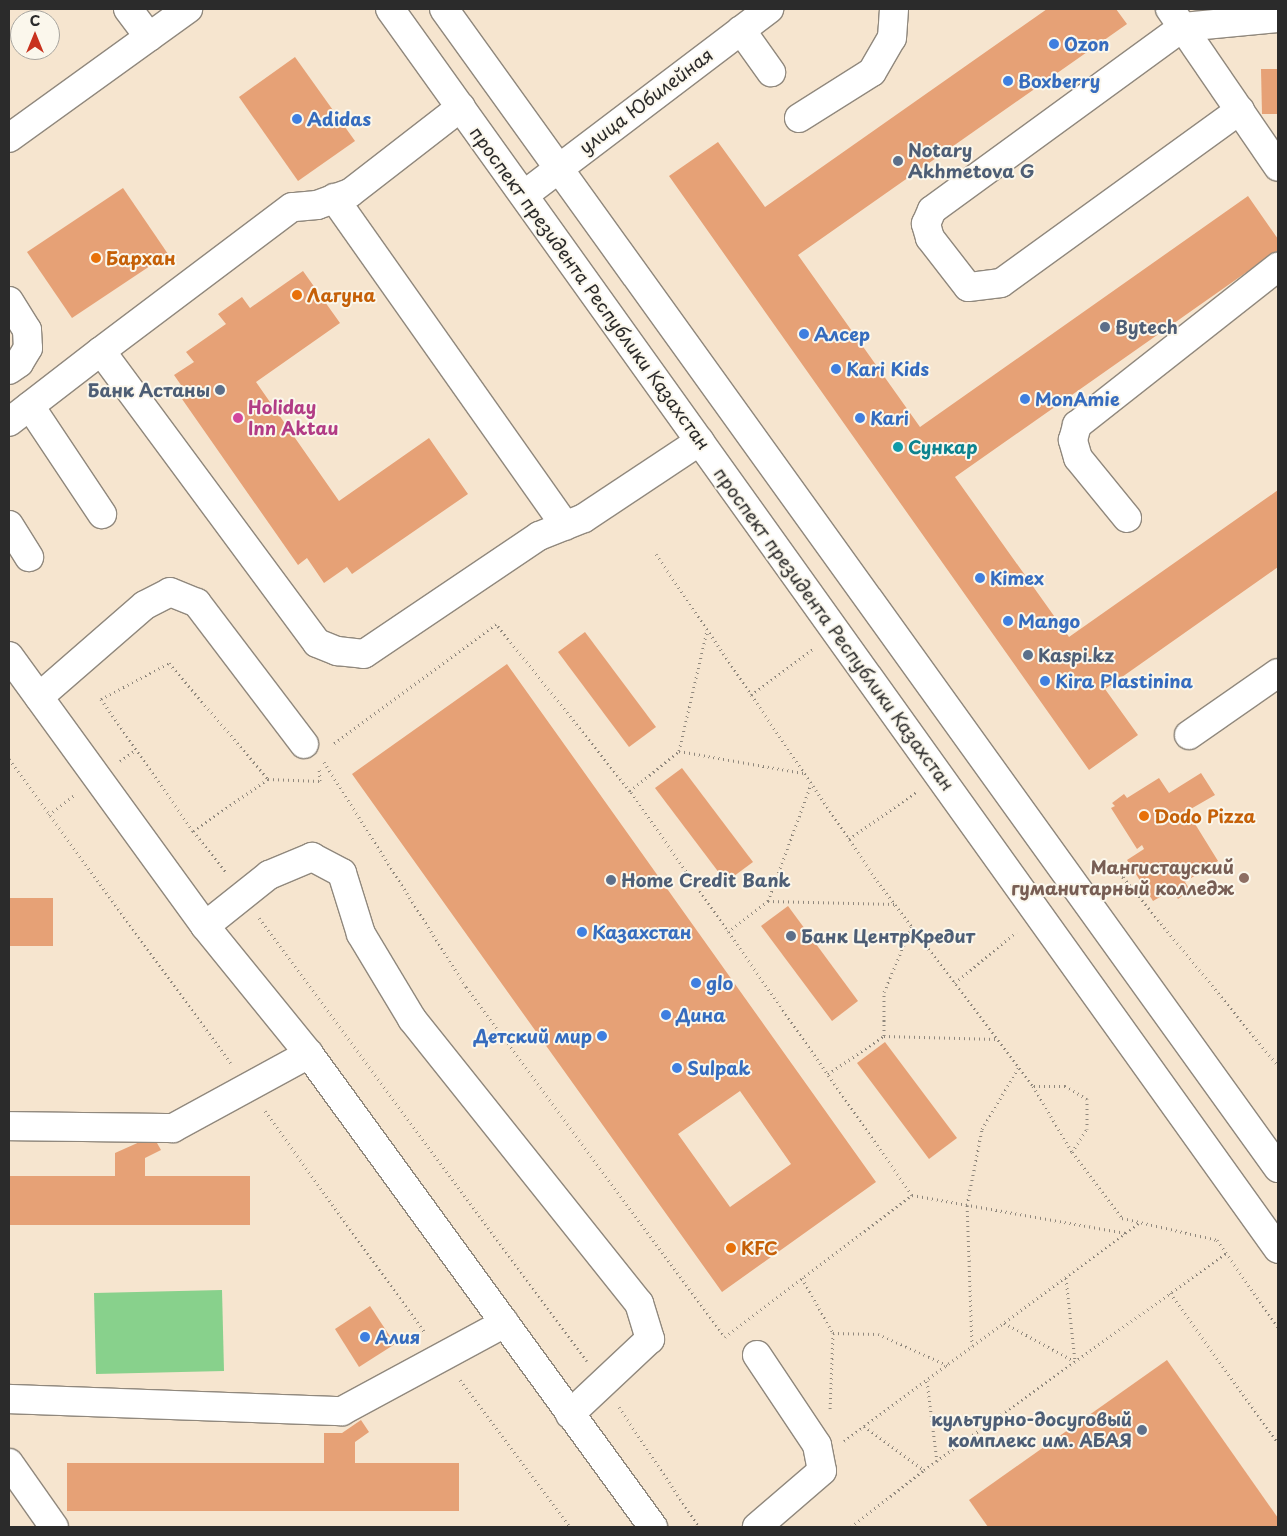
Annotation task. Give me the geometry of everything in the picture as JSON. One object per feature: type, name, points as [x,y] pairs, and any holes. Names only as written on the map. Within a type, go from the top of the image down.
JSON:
[{"type":"main road","points":[[128,9],[149,37]]},
{"type":"main road","points":[[9,138],[188,9]]},
{"type":"main road","name":"проспект президента Республики Казахстан","points":[[390,9],[1278,1249]]},
{"type":"main road","points":[[444,9],[1278,1168]]},
{"type":"main road","name":"улица Юбилейная","points":[[524,195],[558,166],[770,9]]},
{"type":"main road","points":[[799,118],[872,72],[892,38],[894,9]]},
{"type":"main road","points":[[1240,110],[1001,283],[968,287],[930,238],[926,224],[932,210],[1176,18],[1278,18]]},
{"type":"main road","points":[[1176,18],[1276,159]]},
{"type":"main road","points":[[741,30],[771,72]]},
{"type":"main road","points":[[102,514],[19,414],[292,207],[317,205],[350,193],[460,107]]},
{"type":"main road","points":[[334,198],[565,526]]},
{"type":"main road","points":[[1127,518],[1078,458],[1073,440],[1077,425],[1278,267]]},
{"type":"main road","points":[[9,301],[27,330],[28,348],[19,363],[9,370]]},
{"type":"main road","points":[[101,351],[317,643],[364,654],[539,536],[584,518],[700,441]]},
{"type":"main road","points":[[9,525],[29,557]]},
{"type":"main road","points":[[39,697],[145,605],[170,592],[197,603],[315,746]]},
{"type":"main road","points":[[9,656],[205,926],[310,1054],[653,1527]]},
{"type":"main road","points":[[1189,735],[1278,673]]},
{"type":"main road","points":[[205,926],[269,875],[312,857],[342,873],[361,934],[412,1019],[639,1303],[650,1340],[602,1382],[570,1414]]},
{"type":"main road","points":[[9,1126],[173,1128],[310,1054]]},
{"type":"main road","points":[[9,1399],[342,1411],[505,1323]]},
{"type":"main road","points":[[757,1355],[817,1445],[822,1471],[757,1527]]},
{"type":"main road","points":[[9,1463],[54,1527]]},
{"type":"path","points":[[656,554],[849,839],[895,904],[1019,1066],[1072,1152],[1122,1218],[1217,1240],[1278,1327]]},
{"type":"path","points":[[315,746],[496,624],[630,791],[912,1195],[1126,1233]]},
{"type":"path","points":[[630,791],[679,751],[707,630]]},
{"type":"path","points":[[751,695],[836,632]]},
{"type":"path","points":[[268,779],[169,663],[101,699],[193,831],[244,896],[274,941],[602,1382],[699,1527]]},
{"type":"path","points":[[679,751],[804,772]]},
{"type":"path","points":[[193,831],[268,779],[320,781],[319,754],[466,987],[725,1337],[912,1195]]},
{"type":"path","points":[[9,759],[442,1357],[570,1527]]},
{"type":"path","points":[[849,839],[939,775]]},
{"type":"path","points":[[728,932],[768,901],[811,784]]},
{"type":"path","points":[[768,901],[895,904]]},
{"type":"path","points":[[884,1036],[884,992],[912,926]]},
{"type":"path","points":[[828,1074],[884,1036],[997,1039]]},
{"type":"path","points":[[972,1347],[967,1205],[982,1130],[1019,1066]]},
{"type":"path","points":[[1033,1086],[1064,1086],[1087,1099],[1086,1128],[1072,1152]]},
{"type":"path","points":[[820,1459],[1140,1223]]},
{"type":"path","points":[[851,1527],[924,1470],[1226,1253]]},
{"type":"path","points":[[802,1278],[833,1333],[832,1419]]},
{"type":"path","points":[[1066,1278],[1075,1362]]},
{"type":"path","points":[[1170,1293],[1278,1443]]},
{"type":"path","points":[[1004,1323],[1075,1362]]},
{"type":"path","points":[[833,1333],[878,1334],[948,1365]]},
{"type":"path","points":[[927,1380],[937,1461]]},
{"type":"path","points":[[864,1426],[924,1470]]},
{"type":"green space","points":[[222,1290],[224,1371],[96,1374],[94,1293]]},
{"type":"building","points":[[1047,9],[1116,9],[1127,24],[798,255],[920,427],[1248,196],[1278,239],[1278,250],[955,477],[1069,637],[1278,490],[1278,567],[1105,689],[1138,735],[1089,770],[669,176],[718,142],[765,207]]},
{"type":"building","name":"Adidas","points":[[295,57],[355,141],[298,181],[239,97]]},
{"type":"building","points":[[1261,69],[1278,69],[1278,114],[1262,114]]},
{"type":"building","points":[[123,188],[168,254],[72,318],[27,252]]},
{"type":"building","name":"Holiday Inn Aktau","points":[[303,271],[340,323],[256,382],[339,501],[429,438],[468,494],[352,574],[347,567],[324,583],[307,558],[298,565],[182,399],[188,395],[174,375],[194,362],[186,352],[226,324],[218,314],[242,297],[250,308]]},
{"type":"building","points":[[585,632],[656,727],[629,747],[558,652]]},
{"type":"building","name":"Казахстан","points":[[507,664],[876,1182],[722,1292],[352,774]],"holes":[[[740,1091],[791,1164],[730,1207],[678,1134]]]},
{"type":"building","points":[[682,768],[753,862],[726,882],[655,788]]},
{"type":"building","points":[[1201,773],[1215,795],[1182,814],[1185,818],[1181,821],[1183,825],[1192,819],[1218,861],[1185,882],[1190,890],[1178,899],[1172,890],[1153,901],[1127,860],[1144,849],[1142,845],[1137,849],[1111,808],[1115,806],[1112,803],[1124,794],[1127,798],[1159,778],[1169,793]]},
{"type":"building","points":[[9,898],[53,898],[53,946],[9,946]]},
{"type":"building","points":[[788,906],[858,1001],[832,1021],[761,926]]},
{"type":"building","points":[[885,1042],[957,1138],[929,1159],[857,1063]]},
{"type":"building","points":[[153,1136],[161,1150],[145,1158],[145,1176],[250,1176],[250,1225],[9,1225],[9,1176],[115,1176],[115,1153]]},
{"type":"building","name":"Алия","points":[[370,1306],[395,1344],[359,1367],[335,1329]]},
{"type":"building","name":"культурно-досуговый комплекс им. АБАЯ","points":[[1167,1360],[1278,1518],[1278,1527],[988,1527],[969,1500]]},
{"type":"building","points":[[361,1420],[369,1432],[355,1442],[355,1463],[459,1463],[459,1511],[67,1511],[67,1463],[324,1463],[324,1433],[342,1433]]},
{"type":"place","name":"Ozon","points":[[1054,44]]},
{"type":"place","name":"Boxberry","points":[[1008,81]]},
{"type":"place","name":"Adidas","points":[[297,119]]},
{"type":"place","name":"Notary Akhmetova G","points":[[898,161]]},
{"type":"place","name":"Бархан","points":[[96,258]]},
{"type":"place","name":"Лагуна","points":[[297,295]]},
{"type":"place","name":"Bytech","points":[[1105,327]]},
{"type":"place","name":"Алсер","points":[[804,334]]},
{"type":"place","name":"Kari Kids","points":[[836,369]]},
{"type":"place","name":"Банк Астаны","points":[[220,390]]},
{"type":"place","name":"MonAmie","points":[[1025,399]]},
{"type":"place","name":"Holiday Inn Aktau","points":[[238,418]]},
{"type":"place","name":"Kari","points":[[860,418]]},
{"type":"place","name":"Сункар","points":[[898,447]]},
{"type":"place","name":"Kimex","points":[[980,578]]},
{"type":"place","name":"Mango","points":[[1008,621]]},
{"type":"place","name":"Kaspi.kz","points":[[1028,655]]},
{"type":"place","name":"Kira Plastinina","points":[[1045,681]]},
{"type":"place","name":"Dodo Pizza","points":[[1144,816]]},
{"type":"place","name":"Мангистауский гуманитарный колледж","points":[[1244,878]]},
{"type":"place","name":"Home Credit Bank","points":[[611,880]]},
{"type":"place","name":"Казахстан","points":[[582,932]]},
{"type":"place","name":"Банк ЦентрКредит","points":[[791,936]]},
{"type":"place","name":"glo","points":[[696,983]]},
{"type":"place","name":"Дина","points":[[666,1015]]},
{"type":"place","name":"Детский мир","points":[[602,1036]]},
{"type":"place","name":"Sulpak","points":[[677,1068]]},
{"type":"place","name":"KFC","points":[[731,1248]]},
{"type":"place","name":"Алия","points":[[365,1337]]},
{"type":"place","name":"культурно-досуговый комплекс им. АБАЯ","points":[[1142,1430]]}]
